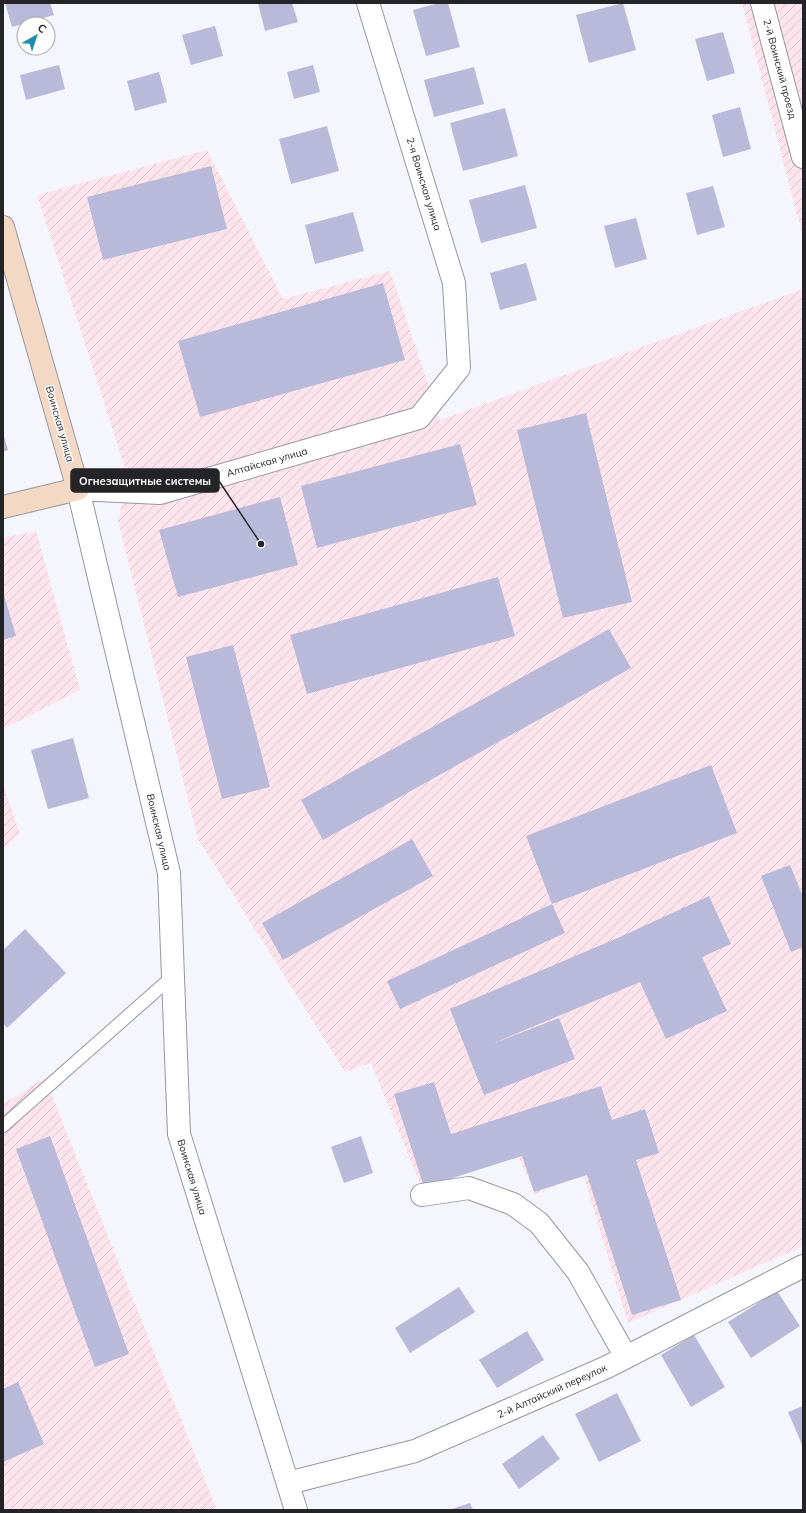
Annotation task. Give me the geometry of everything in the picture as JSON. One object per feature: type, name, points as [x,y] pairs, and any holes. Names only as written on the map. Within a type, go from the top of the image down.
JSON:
[{"type":"street","name":"2-я Воинская улица","points":[[368,3],[454,283],[459,368]]},
{"type":"street","name":"2-й Воинский проезд","points":[[762,3],[803,158]]},
{"type":"street","name":"Воинская улица","points":[[3,227],[78,489],[169,873],[179,1134],[296,1510]]},
{"type":"street","name":"Алтайская улица","points":[[3,507],[78,489],[160,493],[419,418],[459,368]]},
{"type":"street","points":[[422,1195],[469,1188],[513,1204],[539,1223],[578,1272],[626,1357]]},
{"type":"street","name":"2-й Алтайский переулок","points":[[288,1483],[415,1451],[600,1370],[803,1266]]},
{"type":"lane","points":[[3,1126],[173,976]]},
{"type":"shaded area","points":[[742,3],[803,3],[803,238]]},
{"type":"shaded area","points":[[207,150],[283,299],[390,271],[440,420],[803,289],[803,1246],[628,1323],[583,1174],[535,1194],[517,1153],[423,1191],[371,1063],[345,1072],[198,839],[118,521],[128,477],[37,195]]},
{"type":"shaded area","points":[[36,531],[80,690],[3,729],[3,538]]},
{"type":"shaded area","points":[[3,785],[20,834],[3,848]]},
{"type":"shaded area","points":[[45,1078],[217,1510],[3,1510],[3,1104]]},
{"type":"building","points":[[5,3],[50,3],[54,15],[16,16],[16,26],[12,27]]},
{"type":"building","points":[[258,3],[292,3],[298,22],[265,31]]},
{"type":"building","points":[[439,3],[448,3],[460,47],[426,56],[413,10]]},
{"type":"building","points":[[623,3],[636,50],[589,63],[576,15]]},
{"type":"building","points":[[215,26],[223,56],[191,65],[182,35]]},
{"type":"building","points":[[723,32],[735,73],[707,81],[695,39]]},
{"type":"building","points":[[59,65],[65,89],[26,100],[20,75]]},
{"type":"building","points":[[313,65],[320,92],[294,99],[287,72]]},
{"type":"building","points":[[474,67],[484,104],[434,117],[424,80]]},
{"type":"building","points":[[159,72],[167,102],[135,111],[127,81]]},
{"type":"building","points":[[740,107],[751,149],[723,157],[712,115]]},
{"type":"building","points":[[505,108],[518,156],[463,171],[450,123]]},
{"type":"building","points":[[327,126],[339,171],[291,184],[279,139]]},
{"type":"building","points":[[211,166],[227,229],[103,260],[87,197]]},
{"type":"building","points":[[525,185],[537,228],[481,243],[469,200]]},
{"type":"building","points":[[713,186],[725,227],[697,235],[686,193]]},
{"type":"building","points":[[353,212],[364,251],[315,264],[305,225]]},
{"type":"building","points":[[636,218],[647,259],[615,268],[604,226]]},
{"type":"building","points":[[526,263],[537,300],[500,310],[490,273]]},
{"type":"building","points":[[383,283],[405,360],[200,417],[178,341]]},
{"type":"building","points":[[586,413],[632,602],[563,618],[517,430]]},
{"type":"building","points":[[3,433],[8,450],[3,452]]},
{"type":"building","points":[[460,444],[477,505],[317,548],[301,486]]},
{"type":"building","points":[[280,497],[298,565],[178,597],[159,530]]},
{"type":"building","points":[[498,577],[515,636],[307,694],[290,635]]},
{"type":"building","points":[[3,592],[16,636],[3,640]]},
{"type":"building","points":[[609,629],[631,668],[323,840],[301,800]]},
{"type":"building","points":[[233,645],[270,787],[222,799],[186,657]]},
{"type":"building","points":[[73,738],[89,798],[48,809],[31,750]]},
{"type":"building","points":[[711,765],[737,833],[552,904],[526,836]]},
{"type":"building","points":[[412,839],[433,876],[283,960],[262,923]]},
{"type":"building","points":[[790,865],[803,897],[803,947],[791,952],[761,876]]},
{"type":"building","points":[[709,896],[731,944],[702,957],[727,1011],[666,1039],[640,982],[489,1045],[559,1018],[575,1059],[484,1095],[450,1009],[620,937]]},
{"type":"building","points":[[552,904],[565,933],[400,1009],[387,981]]},
{"type":"building","points":[[25,929],[66,973],[7,1028],[3,1023],[3,950]]},
{"type":"building","points":[[434,1082],[451,1134],[601,1086],[612,1120],[645,1109],[659,1153],[636,1160],[681,1300],[632,1315],[587,1175],[534,1192],[522,1156],[424,1187],[394,1094]]},
{"type":"building","points":[[50,1136],[129,1354],[95,1367],[16,1149]]},
{"type":"building","points":[[361,1136],[373,1173],[344,1183],[331,1147]]},
{"type":"building","points":[[459,1287],[475,1312],[410,1353],[395,1328]]},
{"type":"building","points":[[777,1291],[800,1326],[751,1358],[728,1322]]},
{"type":"building","points":[[527,1331],[544,1360],[497,1388],[479,1360]]},
{"type":"building","points":[[694,1335],[725,1387],[691,1407],[661,1355]]},
{"type":"building","points":[[18,1382],[44,1444],[3,1462],[3,1389]]},
{"type":"building","points":[[617,1393],[641,1441],[599,1462],[575,1414]]},
{"type":"building","points":[[803,1406],[803,1447],[788,1412]]},
{"type":"building","points":[[543,1435],[560,1459],[519,1489],[502,1464]]},
{"type":"building","points":[[470,1503],[473,1510],[449,1510]]},
{"type":"place","name":"Огнезащитные системы","points":[[261,544]]}]
